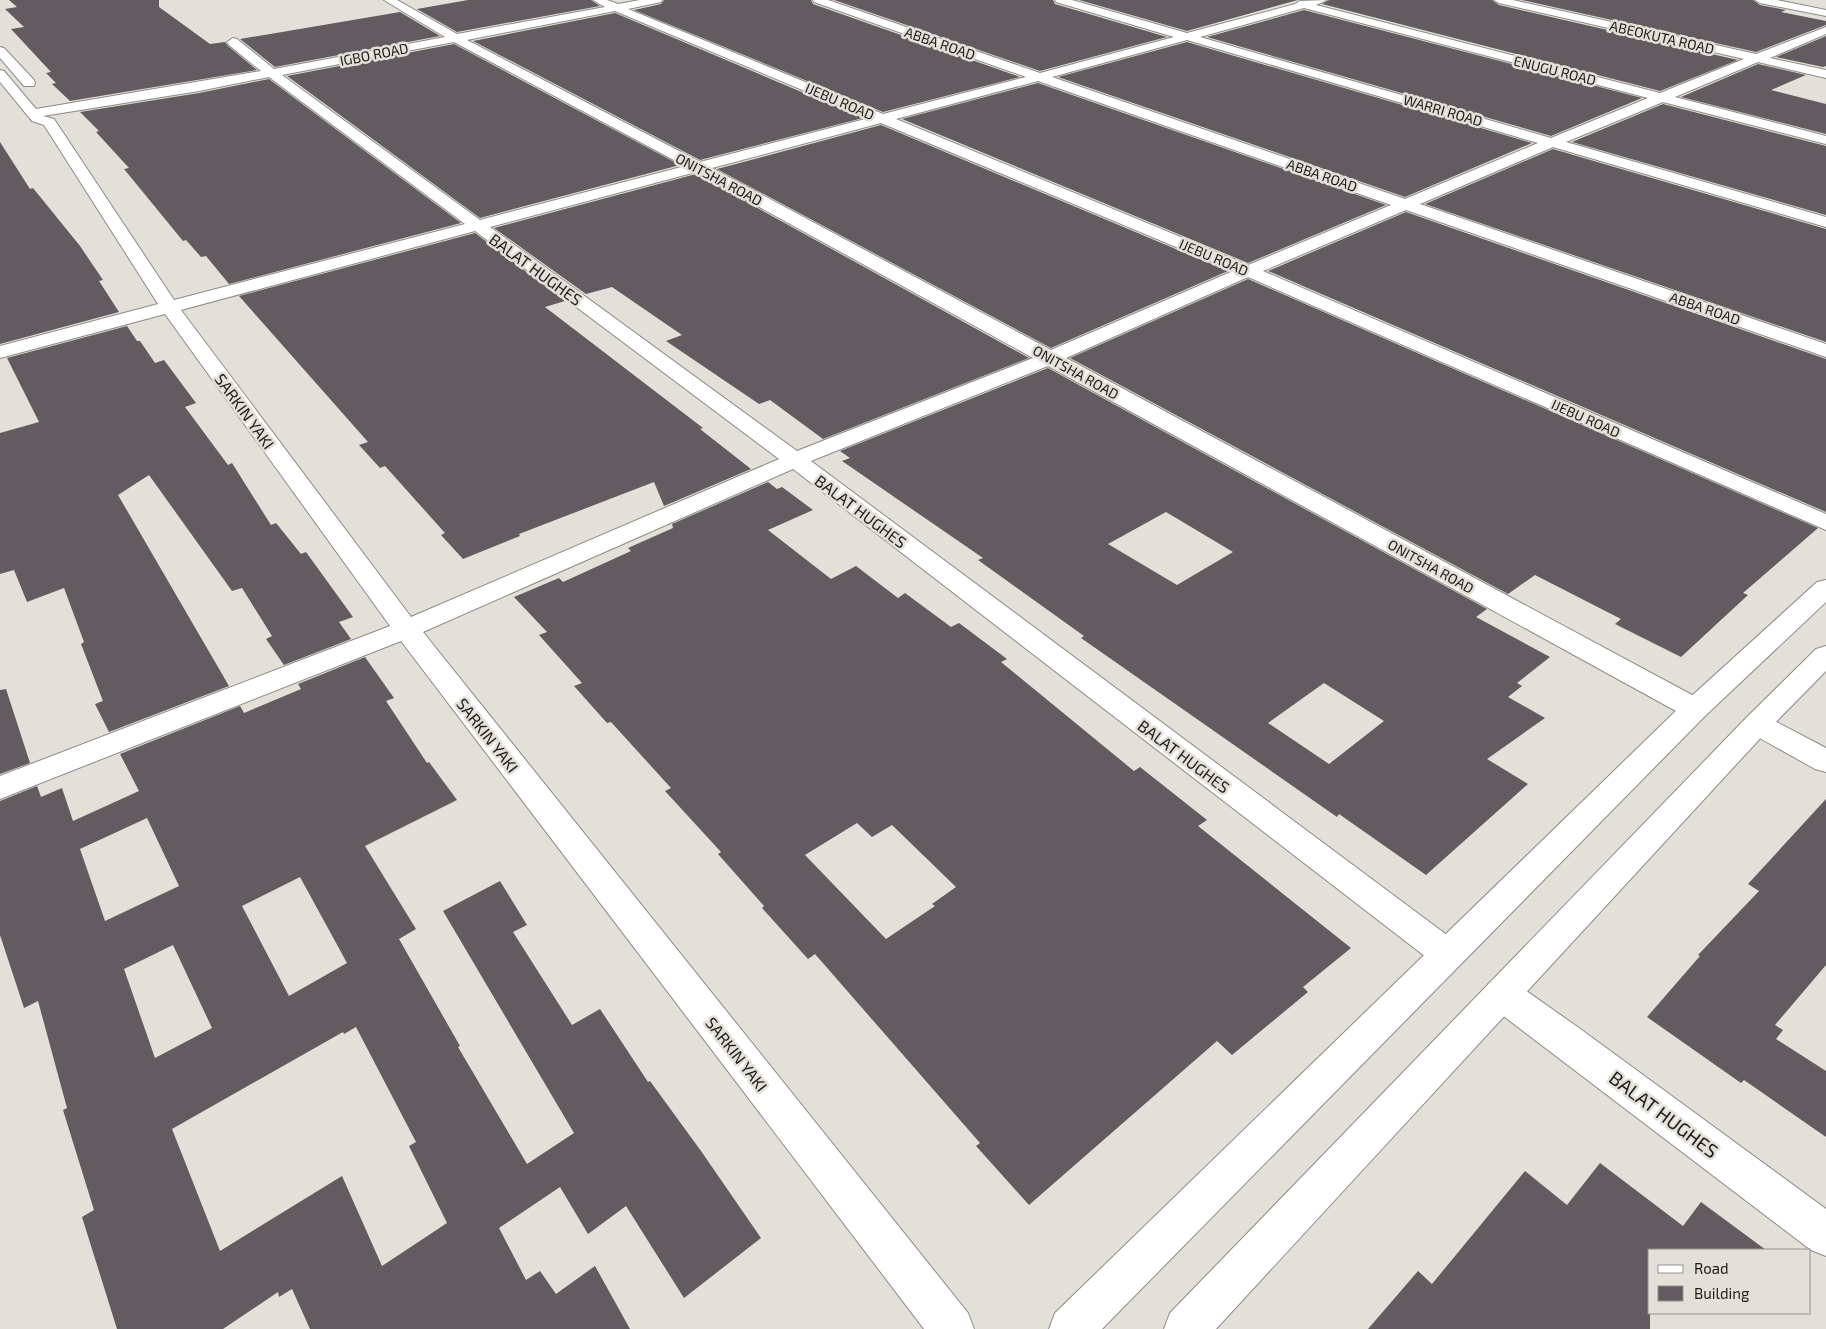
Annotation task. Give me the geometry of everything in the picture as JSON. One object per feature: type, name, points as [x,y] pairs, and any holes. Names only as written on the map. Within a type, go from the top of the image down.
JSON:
[{"type":"street","name":"ONITSHA ROAD","points":[[389,0],[455,38],[698,167],[1694,709]]},
{"type":"street","name":"IJEBU ROAD","points":[[598,0],[1248,271],[1826,523]]},
{"type":"street","name":"IGBO ROAD","points":[[44,109],[92,106],[657,0]]},
{"type":"street","name":"ABBA ROAD","points":[[818,0],[1826,351]]},
{"type":"street","name":"WARRI ROAD","points":[[1060,0],[1826,222]]},
{"type":"street","name":"ENUGU ROAD","points":[[1283,0],[1826,140]]},
{"type":"street","points":[[0,352],[882,119],[1322,0]]},
{"type":"street","name":"ABEOKUTA ROAD","points":[[1499,0],[1826,74]]},
{"type":"street","points":[[1760,0],[1826,13]]},
{"type":"street","points":[[0,788],[406,629],[795,460],[1050,358],[1248,271],[1553,142],[1826,30]]},
{"type":"street","name":"BALAT HUGHES","points":[[233,42],[271,73],[795,460],[1447,954]]},
{"type":"street","points":[[0,51],[44,109]]},
{"type":"street","name":"SARKIN YAKI","points":[[0,74],[22,99],[44,109],[169,307],[406,629],[952,1329]]},
{"type":"street","points":[[7,102],[22,99]]},
{"type":"street","points":[[1071,1329],[1694,709],[1826,588]]},
{"type":"street","points":[[1186,1329],[1757,724],[1826,655]]},
{"type":"street","points":[[1757,724],[1826,761]]},
{"type":"street","name":"BALAT HUGHES","points":[[1502,994],[1826,1235]]},
{"type":"building","points":[[9,0],[159,0],[159,7],[210,44],[225,42],[257,70],[70,101],[52,84],[56,83],[46,73],[51,72],[11,29],[24,27],[5,9],[17,7]]},
{"type":"building","points":[[468,0],[591,0],[600,6],[457,32],[417,9]]},
{"type":"building","points":[[664,0],[811,0],[813,4],[1020,77],[883,112],[634,10],[661,4]]},
{"type":"building","points":[[834,0],[1053,0],[1055,4],[1167,37],[1040,71]]},
{"type":"building","points":[[1079,0],[1298,0],[1187,31]]},
{"type":"building","points":[[1329,0],[1492,0],[1499,5],[1738,60],[1660,91],[1322,4]]},
{"type":"building","points":[[1522,0],[1753,0],[1760,5],[1786,10],[1781,12],[1826,21],[1826,25],[1756,52]]},
{"type":"building","points":[[1304,10],[1642,98],[1551,136],[1207,37]]},
{"type":"building","points":[[400,12],[440,36],[275,67],[240,39]]},
{"type":"building","points":[[615,13],[863,118],[700,160],[473,41]]},
{"type":"building","points":[[1826,36],[1826,66],[1823,67],[1776,57]]},
{"type":"building","points":[[1187,42],[1532,143],[1405,197],[1058,77]]},
{"type":"building","points":[[454,44],[680,165],[480,218],[287,76]]},
{"type":"building","points":[[1758,64],[1806,75],[1771,90],[1826,104],[1826,134],[1681,97]]},
{"type":"building","points":[[269,79],[461,223],[229,284],[206,256],[201,257],[186,240],[183,241],[124,169],[129,168],[96,132],[99,131],[80,112],[199,93]]},
{"type":"building","points":[[1038,83],[1386,205],[1248,263],[902,119]]},
{"type":"building","points":[[1663,104],[1826,146],[1826,215],[1572,142]]},
{"type":"building","points":[[881,125],[1228,271],[1051,348],[717,169]]},
{"type":"building","points":[[0,142],[30,189],[33,188],[80,246],[103,280],[99,281],[119,312],[0,344]]},
{"type":"building","points":[[1553,149],[1826,229],[1826,342],[1425,204]]},
{"type":"building","points":[[696,174],[1029,358],[823,439],[770,400],[759,404],[666,341],[682,335],[612,287],[586,294],[494,228]]},
{"type":"building","points":[[1406,212],[1826,359],[1826,512],[1268,271]]},
{"type":"building","points":[[475,233],[565,301],[545,307],[703,428],[700,429],[751,469],[664,506],[654,482],[519,534],[520,536],[463,559],[441,535],[445,533],[385,466],[380,468],[359,445],[368,442],[239,296]]},
{"type":"building","points":[[1248,279],[1818,528],[1743,593],[1748,595],[1681,657],[1615,624],[1621,619],[1535,575],[1508,594],[1070,358]]},
{"type":"building","points":[[127,326],[155,363],[164,360],[196,403],[185,407],[228,465],[232,463],[271,525],[276,523],[301,554],[306,552],[353,617],[339,622],[351,639],[284,665],[266,639],[272,636],[242,588],[232,591],[149,475],[118,495],[229,686],[109,732],[95,704],[103,701],[81,644],[84,642],[64,588],[27,602],[14,570],[0,574],[0,433],[39,422],[7,358]]},
{"type":"building","points":[[1048,368],[1487,609],[1476,617],[1550,657],[1517,683],[1522,686],[1508,697],[1545,718],[1487,759],[1528,784],[1426,875],[1339,814],[1337,817],[1081,638],[1084,636],[978,560],[983,558],[842,461],[850,458],[840,451]],"holes":[[[1166,512],[1233,552],[1177,585],[1108,544]],[[1324,683],[1384,721],[1329,764],[1268,723]]]},
{"type":"building","points":[[768,482],[777,489],[782,487],[813,510],[768,530],[831,579],[856,566],[898,598],[905,593],[951,627],[959,623],[1007,659],[1001,662],[1134,771],[1140,767],[1207,820],[1198,826],[1351,948],[1303,987],[1308,992],[1232,1055],[1217,1041],[1029,1205],[976,1146],[980,1143],[815,954],[808,959],[762,908],[764,906],[718,854],[721,852],[665,791],[671,788],[611,722],[607,723],[574,686],[582,683],[539,635],[547,632],[514,597],[559,578],[563,582],[631,551],[628,548],[673,528],[672,524]],"holes":[[[857,823],[872,837],[892,825],[956,887],[932,904],[935,906],[886,939],[805,855]]]},
{"type":"building","points":[[365,657],[394,698],[386,701],[427,763],[429,762],[457,800],[365,846],[416,929],[399,939],[460,1046],[458,1047],[527,1164],[574,1133],[443,911],[500,881],[527,925],[513,932],[572,1025],[600,1009],[648,1082],[650,1081],[701,1151],[761,1238],[684,1298],[626,1206],[588,1234],[560,1187],[499,1228],[526,1280],[540,1271],[556,1294],[595,1266],[630,1329],[310,1329],[292,1289],[279,1297],[278,1292],[223,1329],[117,1329],[82,1217],[94,1210],[63,1110],[67,1108],[38,1001],[24,1008],[0,935],[0,801],[37,786],[41,797],[62,788],[73,821],[139,791],[120,754],[240,706],[244,713],[301,689],[298,684]],"holes":[[[147,818],[179,886],[105,921],[80,849]],[[300,877],[347,963],[289,996],[242,906]],[[173,945],[212,1028],[155,1058],[124,969]],[[356,1027],[416,1142],[409,1146],[447,1223],[382,1266],[342,1176],[220,1251],[172,1129],[343,1032],[344,1034]]]},
{"type":"building","points":[[6,689],[30,763],[0,774],[0,690]]},
{"type":"building","points":[[1826,799],[1826,965],[1775,1025],[1783,1030],[1776,1039],[1826,1071],[1826,1137],[1744,1080],[1741,1083],[1647,1017],[1700,956],[1698,955],[1759,891],[1748,884]]},
{"type":"building","points":[[1600,1163],[1683,1226],[1701,1202],[1765,1249],[1648,1249],[1648,1314],[1650,1314],[1650,1329],[1368,1329],[1418,1271],[1432,1284],[1525,1171],[1567,1205]]}]
